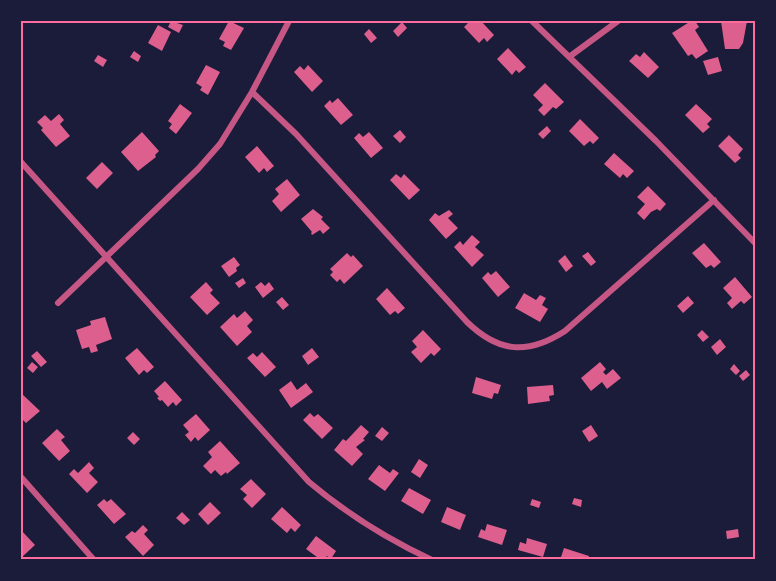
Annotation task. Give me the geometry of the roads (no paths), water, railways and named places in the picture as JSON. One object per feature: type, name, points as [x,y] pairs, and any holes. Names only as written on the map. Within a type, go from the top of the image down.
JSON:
[{"type":"street","points":[[58,303],[198,169],[234,123],[289,21]]},
{"type":"street","points":[[532,21],[656,141],[755,243]]},
{"type":"street","points":[[569,57],[618,21]]},
{"type":"street","points":[[252,92],[296,134],[467,322],[488,340],[501,346],[521,348],[538,345],[565,331],[714,200]]},
{"type":"street","points":[[21,162],[309,482],[340,508],[368,527],[432,560]]},
{"type":"street","points":[[21,477],[94,560]]}]
